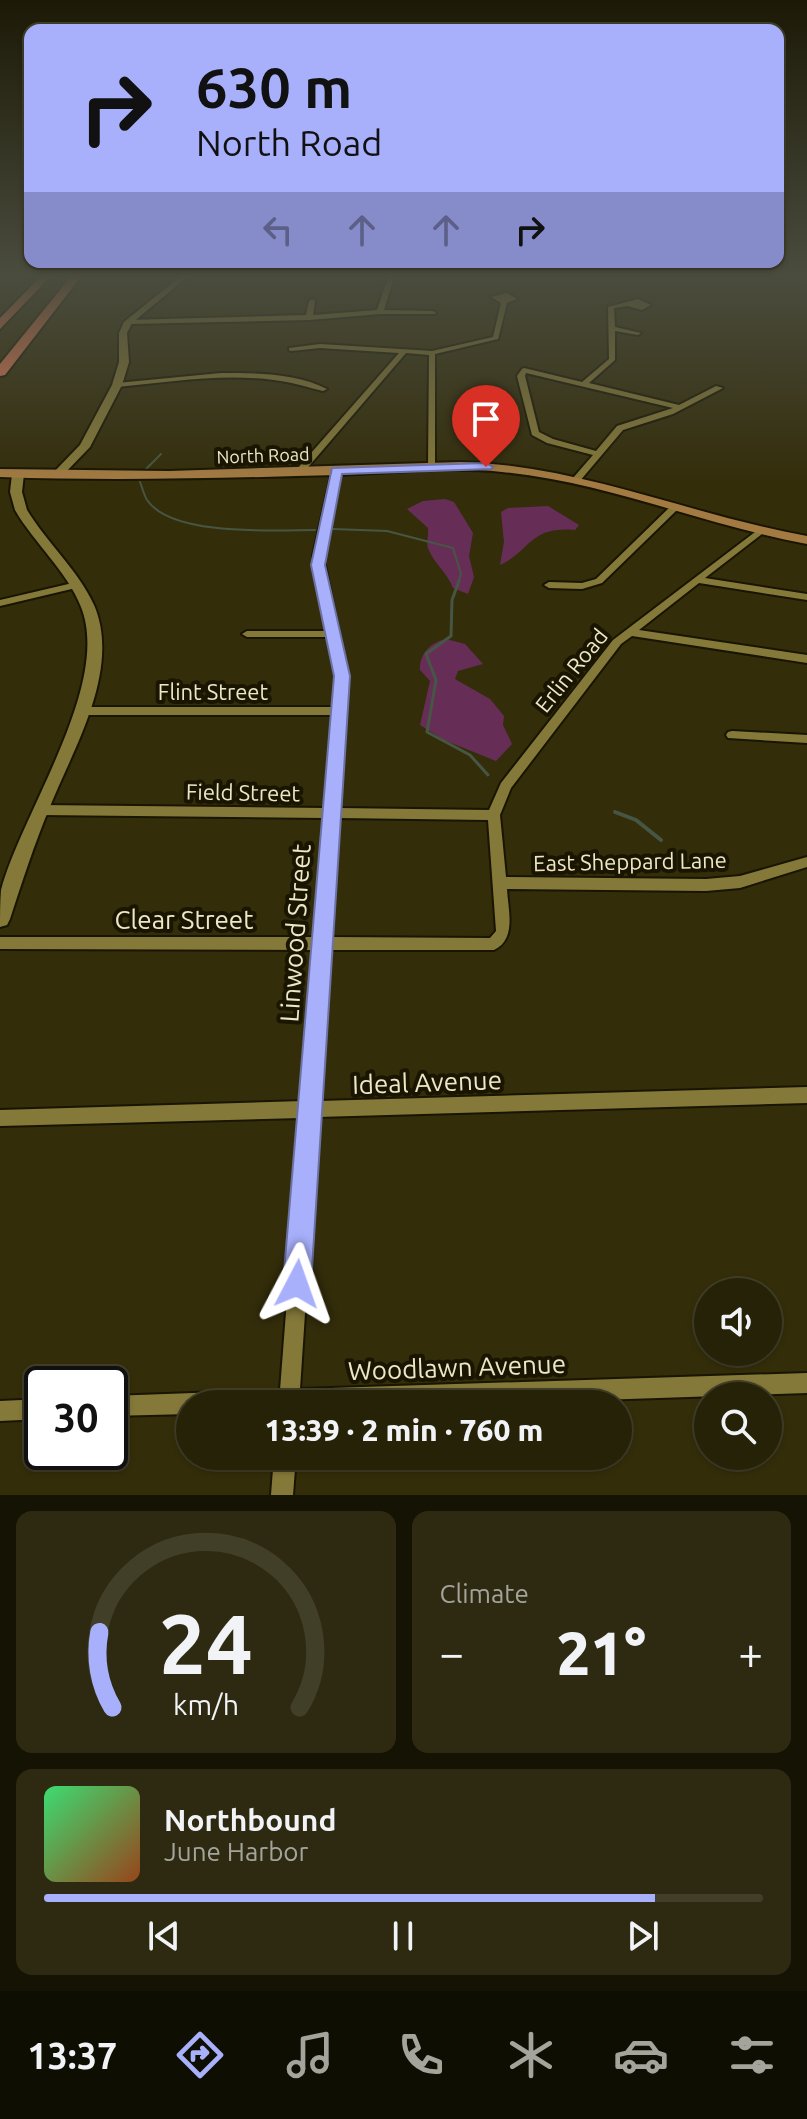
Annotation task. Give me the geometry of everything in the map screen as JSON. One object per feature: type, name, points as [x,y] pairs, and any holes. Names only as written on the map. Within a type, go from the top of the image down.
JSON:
[{"type":"highway","points":[[0,372],[22,344]]},
{"type":"main road","name":"North Road","points":[[0,473],[17,481],[32,474],[155,477],[432,466],[503,468],[576,480],[759,532],[807,540]]},
{"type":"street","points":[[64,475],[78,457],[117,385],[124,362],[123,344]]},
{"type":"street","points":[[291,349],[309,346],[432,353],[471,344]]},
{"type":"street","points":[[585,383],[612,360],[611,344]]},
{"type":"street","points":[[300,471],[404,352]]},
{"type":"street","points":[[432,353],[432,466]]},
{"type":"street","points":[[597,454],[535,433],[521,376],[526,369],[680,407]]},
{"type":"street","points":[[117,385],[253,373],[278,375],[323,389]]},
{"type":"street","points":[[576,480],[620,428],[666,413],[719,388]]},
{"type":"street","points":[[654,402],[666,413]]},
{"type":"street","name":"Linwood Street","points":[[290,1390],[339,711],[341,665],[318,556],[336,471]]},
{"type":"street","points":[[0,919],[40,810],[86,711],[94,676],[93,623],[88,604],[77,585],[23,518],[16,502],[17,481]]},
{"type":"street","points":[[549,585],[586,586],[599,581],[674,508]]},
{"type":"street","name":"Erlin Road","points":[[499,883],[494,815],[505,786],[628,632],[746,545],[759,532]]},
{"type":"street","points":[[696,580],[807,597]]},
{"type":"street","points":[[0,603],[77,585]]},
{"type":"street","points":[[628,632],[807,659]]},
{"type":"street","points":[[247,634],[335,634]]},
{"type":"street","name":"Flint Street","points":[[86,711],[339,711]]},
{"type":"street","points":[[732,735],[807,739]]},
{"type":"street","name":"Field Street","points":[[40,810],[494,815]]},
{"type":"street","name":"East Sheppard Lane","points":[[499,883],[706,885],[740,882],[807,862]]},
{"type":"street","name":"Clear Street","points":[[0,943],[494,944],[503,932],[499,883]]},
{"type":"street","name":"Ideal Avenue","points":[[0,1118],[807,1095]]},
{"type":"street","name":"Woodlawn Avenue","points":[[616,1390],[807,1383]]},
{"type":"street","name":"Woodlawn Avenue","points":[[128,1406],[176,1405]]},
{"type":"street","points":[[0,1411],[24,1410]]},
{"type":"street","points":[[282,1495],[284,1470]]},
{"type":"shaded area","points":[[445,499],[454,502],[473,533],[469,556],[474,577],[468,594],[453,588],[428,548],[428,528],[407,509],[423,501]]},
{"type":"shaded area","points":[[548,506],[579,525],[575,530],[548,532],[539,536],[500,565],[504,542],[501,512],[508,508]]},
{"type":"shaded area","points":[[446,639],[465,644],[483,664],[458,671],[455,679],[490,699],[504,716],[503,725],[512,744],[496,761],[444,740],[420,725],[430,681],[420,670],[422,659],[431,646]]},
{"type":"waterway","points":[[144,471],[161,454]]},
{"type":"waterway","points":[[140,482],[147,500],[160,512],[178,520],[225,529],[315,530]]},
{"type":"waterway","points":[[333,529],[387,531],[453,548],[461,574],[458,583]]},
{"type":"waterway","points":[[459,581],[452,600],[451,636],[426,654],[436,680],[427,732],[470,755],[488,775]]},
{"type":"waterway","points":[[615,812],[636,820],[661,840]]},
{"type":"route","points":[[297,1284],[342,676],[318,565],[326,514],[336,471],[432,466],[486,467]]}]
